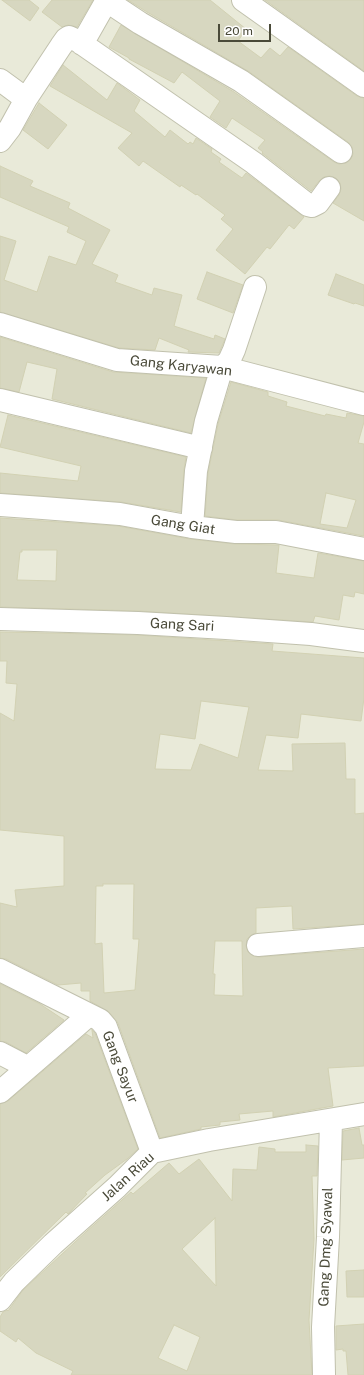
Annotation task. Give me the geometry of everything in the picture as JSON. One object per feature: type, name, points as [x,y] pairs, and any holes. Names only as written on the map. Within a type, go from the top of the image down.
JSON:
[{"type":"street","points":[[82,44],[107,0],[140,23],[241,81],[341,152]]},
{"type":"street","points":[[243,0],[364,86]]},
{"type":"street","points":[[0,141],[10,128],[26,99],[66,39],[69,37],[82,44],[254,163],[308,205],[312,206],[318,203],[329,188]]},
{"type":"street","points":[[0,80],[26,99]]},
{"type":"street","points":[[192,527],[196,471],[206,421],[222,367],[229,361],[234,350],[255,287]]},
{"type":"street","name":"Gang Karyawan","points":[[0,324],[117,360],[222,367],[364,404]]},
{"type":"street","points":[[0,400],[201,448]]},
{"type":"street","name":"Gang Giat","points":[[0,506],[120,514],[192,527],[236,532],[276,532],[364,550]]},
{"type":"street","name":"Gang Sari","points":[[0,619],[138,623],[212,627],[311,634],[364,641]]},
{"type":"street","points":[[258,945],[364,936]]},
{"type":"street","name":"Gang Sayur","points":[[0,970],[100,1020],[106,1027],[152,1152]]},
{"type":"street","points":[[0,1092],[88,1014]]},
{"type":"street","points":[[0,1053],[27,1067]]},
{"type":"street","name":"Jalan Riau","points":[[0,1300],[7,1278],[53,1244],[117,1187],[152,1152],[209,1140],[364,1114]]},
{"type":"street","name":"Gang Dmg Syawal","points":[[324,1374],[323,1327],[328,1237],[331,1120]]},
{"type":"shaded area","points":[[0,0],[364,0],[364,1375],[0,1375]]},
{"type":"building","points":[[2,0],[29,0],[39,8],[30,21]]},
{"type":"building","points":[[52,0],[93,0],[77,27],[68,25],[62,27],[42,12]]},
{"type":"building","points":[[128,0],[210,0],[246,29],[238,41],[261,58],[270,48],[280,56],[288,47],[357,96],[364,98],[364,221],[333,203],[339,195],[341,189],[340,183],[336,178],[330,176],[324,177],[311,191],[262,153],[263,152],[258,148],[265,140],[232,118],[226,128],[210,117],[220,101],[182,72],[174,83],[109,47],[121,25],[234,92],[334,162],[339,164],[346,163],[351,159],[353,154],[352,147],[348,142],[248,71]]},
{"type":"building","points":[[265,0],[364,0],[364,71]]},
{"type":"building","points":[[63,65],[107,100],[117,83],[140,100],[134,111],[165,137],[170,130],[188,144],[190,142],[193,144],[196,138],[212,149],[211,152],[221,159],[219,162],[242,178],[246,173],[304,217],[294,229],[289,225],[270,249],[267,247],[245,274],[216,250],[233,229],[221,219],[225,215],[197,194],[196,195],[181,185],[180,187],[143,161],[139,166],[118,148],[132,133],[50,86]]},
{"type":"building","points":[[39,103],[67,125],[48,149],[23,130]]},
{"type":"building","points":[[0,166],[33,181],[30,186],[70,203],[68,208],[110,230],[92,264],[118,275],[115,282],[152,295],[154,288],[182,295],[174,326],[214,339],[215,335],[225,339],[219,353],[188,352],[189,350],[159,338],[155,350],[119,348],[0,312],[0,236],[16,241],[4,280],[37,292],[49,256],[76,265],[86,241],[67,232],[69,227],[0,197]]},
{"type":"building","points":[[207,272],[243,285],[233,313],[197,299]]},
{"type":"building","points":[[336,274],[364,285],[364,306],[328,295]]},
{"type":"building","points":[[0,337],[113,372],[206,378],[191,433],[52,399],[57,369],[27,362],[19,392],[0,388]]},
{"type":"building","points":[[231,382],[268,392],[268,396],[287,402],[286,406],[325,416],[326,414],[346,418],[347,413],[364,416],[364,422],[358,443],[364,444],[364,536],[278,520],[237,520],[205,516],[208,473],[218,424]],"holes":[[[326,493],[356,500],[347,528],[320,524]]]},
{"type":"building","points":[[8,415],[186,457],[181,512],[121,502],[0,493],[0,473],[78,481],[81,466],[0,447]]},
{"type":"building","points":[[0,518],[118,526],[190,539],[235,544],[279,545],[276,573],[314,578],[318,553],[364,561],[364,594],[355,592],[354,597],[343,595],[339,620],[315,616],[313,622],[139,611],[0,607]],"holes":[[[22,550],[57,550],[56,581],[17,580],[20,552],[22,552]]]},
{"type":"building","points":[[0,632],[137,635],[273,644],[272,651],[364,658],[364,698],[361,721],[301,714],[298,738],[266,735],[258,770],[293,771],[292,744],[345,743],[346,779],[355,779],[355,814],[364,813],[364,924],[293,929],[292,906],[256,908],[256,933],[247,939],[246,946],[248,952],[253,956],[259,957],[364,949],[364,1066],[328,1068],[333,1106],[273,1117],[273,1111],[239,1114],[240,1120],[220,1122],[220,1125],[201,1127],[201,1129],[160,1138],[118,1023],[109,1012],[90,1001],[90,991],[81,991],[81,983],[58,985],[6,959],[0,958],[0,903],[17,907],[15,890],[64,886],[64,836],[0,830],[0,713],[14,721],[17,684],[6,683],[7,661],[0,661]],"holes":[[[201,701],[249,707],[238,758],[200,744],[191,770],[155,769],[160,734],[195,739]],[[103,884],[134,884],[133,939],[139,939],[135,990],[104,993],[102,943],[95,944],[96,886],[103,886]],[[215,941],[242,941],[243,996],[214,995],[215,974],[213,974]]]},
{"type":"building","points":[[0,984],[40,1004],[64,1020],[26,1053],[6,1042],[0,1041]]},
{"type":"building","points":[[92,1030],[95,1033],[138,1149],[85,1193],[87,1194],[68,1214],[66,1212],[0,1277],[0,1104],[8,1101],[86,1034],[93,1038]]},
{"type":"building","points":[[359,1128],[362,1145],[364,1145],[364,1158],[342,1160],[343,1131]]},
{"type":"building","points":[[306,1145],[318,1146],[317,1176],[312,1176],[314,1239],[309,1320],[312,1375],[71,1375],[73,1371],[36,1353],[18,1338],[16,1342],[0,1331],[0,1317],[3,1312],[8,1311],[23,1290],[131,1192],[133,1194],[169,1163],[179,1174],[199,1159],[232,1201],[233,1169],[257,1170],[259,1147],[275,1149],[275,1152],[306,1152]],"holes":[[[215,1218],[216,1286],[182,1249]],[[174,1325],[200,1337],[187,1371],[158,1358]]]},
{"type":"building","points":[[364,1270],[364,1297],[347,1297],[346,1271]]},
{"type":"building","points":[[364,1324],[364,1375],[348,1375],[346,1351],[343,1351],[343,1349],[336,1350],[336,1326]]}]
